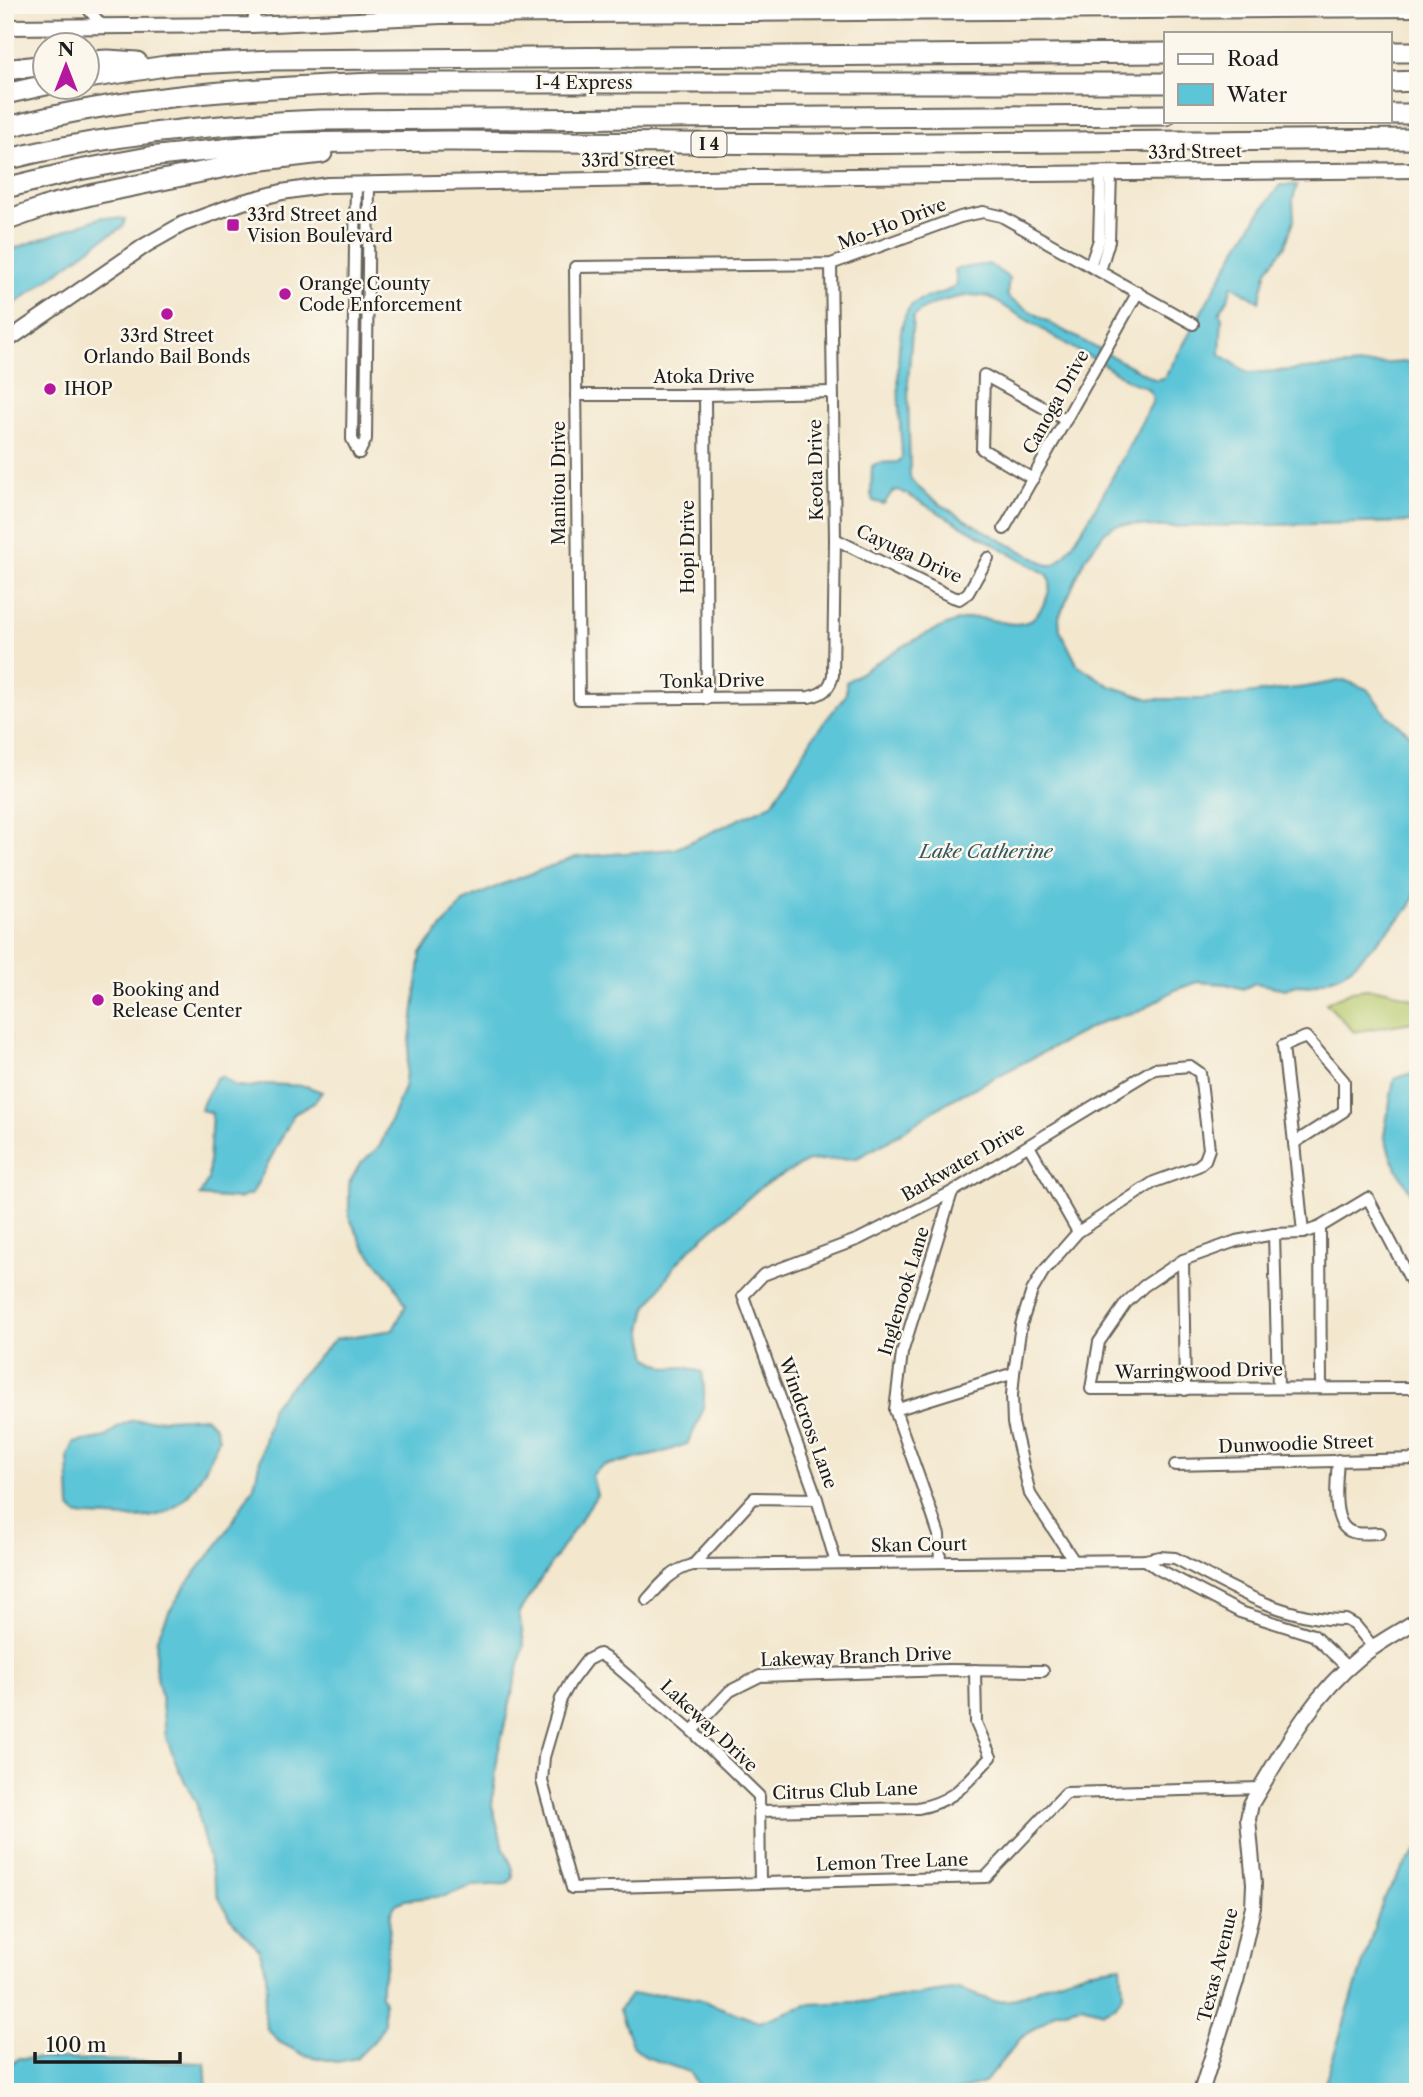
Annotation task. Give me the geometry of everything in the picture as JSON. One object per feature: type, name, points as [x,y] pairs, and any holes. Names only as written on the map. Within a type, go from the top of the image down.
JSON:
[{"type":"highway","points":[[1392,52],[1418,52]]},
{"type":"highway","points":[[102,76],[173,65],[273,60],[1164,53]]},
{"type":"highway","points":[[102,60],[173,65]]},
{"type":"highway","points":[[5,70],[32,67]]},
{"type":"highway","points":[[1392,82],[1418,81]]},
{"type":"highway","name":"I-4 Express","points":[[5,128],[97,106],[275,87],[375,83],[1164,83]]},
{"type":"highway","points":[[5,94],[32,88]]},
{"type":"highway","points":[[1392,114],[1418,114]]},
{"type":"highway","name":"I-4 Express","points":[[5,160],[90,142],[186,128],[320,120],[1164,115]]},
{"type":"highway","name":"I 4","points":[[5,188],[115,162],[190,151],[279,143],[449,141],[813,144],[1418,139]]},
{"type":"highway","points":[[5,221],[50,205],[99,193],[255,161],[449,141]]},
{"type":"street","points":[[85,5],[103,27]]},
{"type":"street","points":[[252,25],[257,5]]},
{"type":"street","points":[[5,27],[252,25],[441,10],[1418,9]]},
{"type":"street","name":"33rd Street","points":[[5,342],[146,246],[183,224],[216,211],[282,192],[362,183],[1418,170]]},
{"type":"street","points":[[1095,268],[1106,173]]},
{"type":"street","points":[[362,183],[366,439],[359,453],[352,439],[362,183]]},
{"type":"street","name":"Mo-Ho Drive","points":[[575,267],[831,264],[960,217],[983,212],[1001,216],[1193,324]]},
{"type":"street","name":"Keota Drive","points":[[831,264],[835,539],[833,675]]},
{"type":"street","name":"Manitou Drive","points":[[575,267],[579,699]]},
{"type":"street","name":"Canoga Drive","points":[[1004,529],[1138,292]]},
{"type":"street","points":[[1033,479],[982,450],[984,375],[1066,420]]},
{"type":"street","name":"Atoka Drive","points":[[576,395],[832,392]]},
{"type":"street","name":"Hopi Drive","points":[[705,395],[706,699]]},
{"type":"street","name":"Cayuga Drive","points":[[835,539],[960,599],[968,593],[988,558]]},
{"type":"street","name":"Tonka Drive","points":[[579,699],[809,697],[826,690],[833,675]]},
{"type":"street","points":[[1294,1143],[1344,1111],[1344,1082],[1306,1037],[1283,1046],[1303,1233]]},
{"type":"street","name":"Barkwater Drive","points":[[743,1296],[763,1275],[859,1239],[952,1192],[1154,1069],[1191,1066],[1200,1073],[1209,1149],[1205,1160],[1198,1166],[1154,1182],[1079,1232]]},
{"type":"street","points":[[1028,1146],[1079,1232],[1043,1272],[1032,1291],[1021,1325],[1014,1373],[1013,1423],[1030,1494],[1074,1560]]},
{"type":"street","name":"Inglenook Lane","points":[[940,1562],[939,1535],[895,1410],[902,1353],[952,1192]]},
{"type":"street","name":"Warringwood Drive","points":[[1418,1294],[1368,1198],[1320,1227],[1303,1233],[1274,1234],[1236,1241],[1183,1260],[1144,1286],[1126,1303],[1099,1342],[1091,1389],[1418,1388]]},
{"type":"street","points":[[1320,1227],[1321,1387]]},
{"type":"street","points":[[1274,1234],[1278,1388]]},
{"type":"street","points":[[1183,1260],[1185,1390]]},
{"type":"street","name":"Windcross Lane","points":[[743,1296],[817,1499],[836,1563]]},
{"type":"street","points":[[895,1410],[1014,1373]]},
{"type":"street","name":"Dunwoodie Street","points":[[1175,1465],[1418,1459]]},
{"type":"street","points":[[1338,1461],[1337,1513],[1342,1525],[1354,1533],[1380,1533]]},
{"type":"street","points":[[647,1600],[669,1576],[684,1566],[693,1564],[754,1498],[817,1499]]},
{"type":"street","name":"Skan Court","points":[[693,1564],[1175,1558],[1257,1602],[1283,1612],[1346,1620],[1355,1625],[1373,1647]]},
{"type":"street","points":[[1145,1560],[1240,1612],[1313,1635],[1348,1668]]},
{"type":"street","name":"Texas Avenue","points":[[1201,2092],[1236,1981],[1253,1907],[1254,1884],[1248,1819],[1251,1804],[1298,1726],[1332,1682],[1373,1647],[1418,1620]]},
{"type":"street","name":"Lakeway Drive","points":[[572,1888],[542,1781],[544,1757],[561,1699],[587,1660],[599,1654],[692,1731],[759,1796],[760,1883]]},
{"type":"street","name":"Lakeway Branch Drive","points":[[692,1731],[730,1690],[760,1676],[975,1670],[1043,1671]]},
{"type":"street","name":"Citrus Club Lane","points":[[759,1811],[918,1808],[939,1804],[954,1795],[991,1757],[976,1723],[975,1670]]},
{"type":"street","name":"Lemon Tree Lane","points":[[572,1888],[986,1877],[1066,1793],[1261,1788]]},
{"type":"green space","points":[[1388,990],[1416,1000],[1418,1019],[1354,1032],[1326,1003],[1352,991]]},
{"type":"water","name":"Lake Catherine","points":[[1280,185],[1297,185],[1293,199],[1294,220],[1285,246],[1267,270],[1259,302],[1232,285],[1228,299],[1219,313],[1222,317],[1220,354],[1248,373],[1418,363],[1418,522],[1151,527],[1116,525],[1105,532],[1085,559],[1059,617],[1060,630],[1077,664],[1110,686],[1150,699],[1202,699],[1344,680],[1367,689],[1388,716],[1418,741],[1418,883],[1411,905],[1355,964],[1340,975],[1310,986],[1297,985],[1285,989],[1255,983],[1243,989],[1226,984],[1197,982],[1175,990],[1140,1011],[1104,1021],[949,1101],[887,1142],[857,1158],[808,1161],[761,1187],[695,1244],[676,1264],[647,1308],[642,1329],[648,1358],[667,1368],[685,1367],[702,1372],[704,1402],[697,1426],[687,1444],[658,1454],[602,1466],[592,1475],[597,1495],[519,1612],[524,1644],[498,1753],[492,1805],[503,1846],[513,1869],[513,1878],[507,1884],[472,1886],[445,1896],[405,1900],[396,1904],[391,1912],[387,1961],[381,1984],[384,2025],[375,2040],[357,2058],[337,2062],[304,2055],[279,2042],[266,2027],[264,2008],[267,1983],[259,1949],[229,1917],[218,1896],[197,1805],[166,1737],[155,1667],[157,1638],[169,1612],[190,1579],[220,1542],[254,1486],[272,1406],[335,1339],[393,1330],[406,1305],[391,1279],[364,1247],[349,1217],[349,1183],[360,1164],[380,1146],[404,1088],[421,953],[463,902],[503,884],[576,857],[675,849],[772,804],[814,735],[846,695],[846,682],[906,645],[955,622],[977,618],[1015,624],[1029,621],[1038,613],[1050,587],[1048,575],[899,490],[892,492],[884,504],[873,501],[872,466],[898,462],[902,457],[899,352],[901,331],[913,304],[957,285],[955,269],[989,264],[1009,278],[1007,295],[1010,299],[1156,380],[1165,377],[1233,255]],"holes":[[[973,295],[989,297],[1131,382],[1146,388],[1152,397],[1150,407],[1089,519],[1064,556],[1054,565],[1048,565],[951,511],[917,487],[910,477],[908,384],[913,318],[925,308],[949,299]]]},
{"type":"water","points":[[102,217],[125,219],[123,227],[5,311],[5,252]]},
{"type":"water","points":[[1418,1071],[1418,1206],[1392,1160],[1384,1135],[1394,1079]]},
{"type":"water","points":[[222,1076],[235,1086],[306,1086],[322,1092],[314,1103],[294,1114],[252,1194],[238,1199],[199,1196],[208,1180],[212,1113],[201,1110],[216,1078]]},
{"type":"water","points":[[205,1417],[215,1427],[219,1438],[210,1460],[190,1493],[172,1509],[153,1516],[123,1518],[85,1516],[76,1514],[70,1508],[68,1456],[74,1443],[106,1437],[130,1421]]},
{"type":"water","points":[[1418,1849],[1418,2092],[1322,2092],[1383,1900]]},
{"type":"water","points":[[1121,1966],[1123,1993],[1115,2007],[1103,2012],[1081,2006],[1057,2012],[1020,2039],[984,2083],[954,2092],[702,2092],[689,2072],[646,2057],[632,2045],[619,2010],[630,1995],[666,1994],[698,1999],[759,2022],[810,2004],[874,2001],[959,1989],[993,2001],[1011,2000],[1086,1971]]},
{"type":"water","points":[[19,2058],[205,2063],[207,2092],[6,2092],[5,2069]]},
{"type":"place","name":"33rd Street and Vision Boulevard","points":[[233,225]]},
{"type":"place","name":"Orange County Code Enforcement","points":[[285,294]]},
{"type":"place","name":"33rd Street Orlando Bail Bonds","points":[[167,314]]},
{"type":"place","name":"IHOP","points":[[50,389]]},
{"type":"place","name":"Booking and Release Center","points":[[98,1000]]}]
